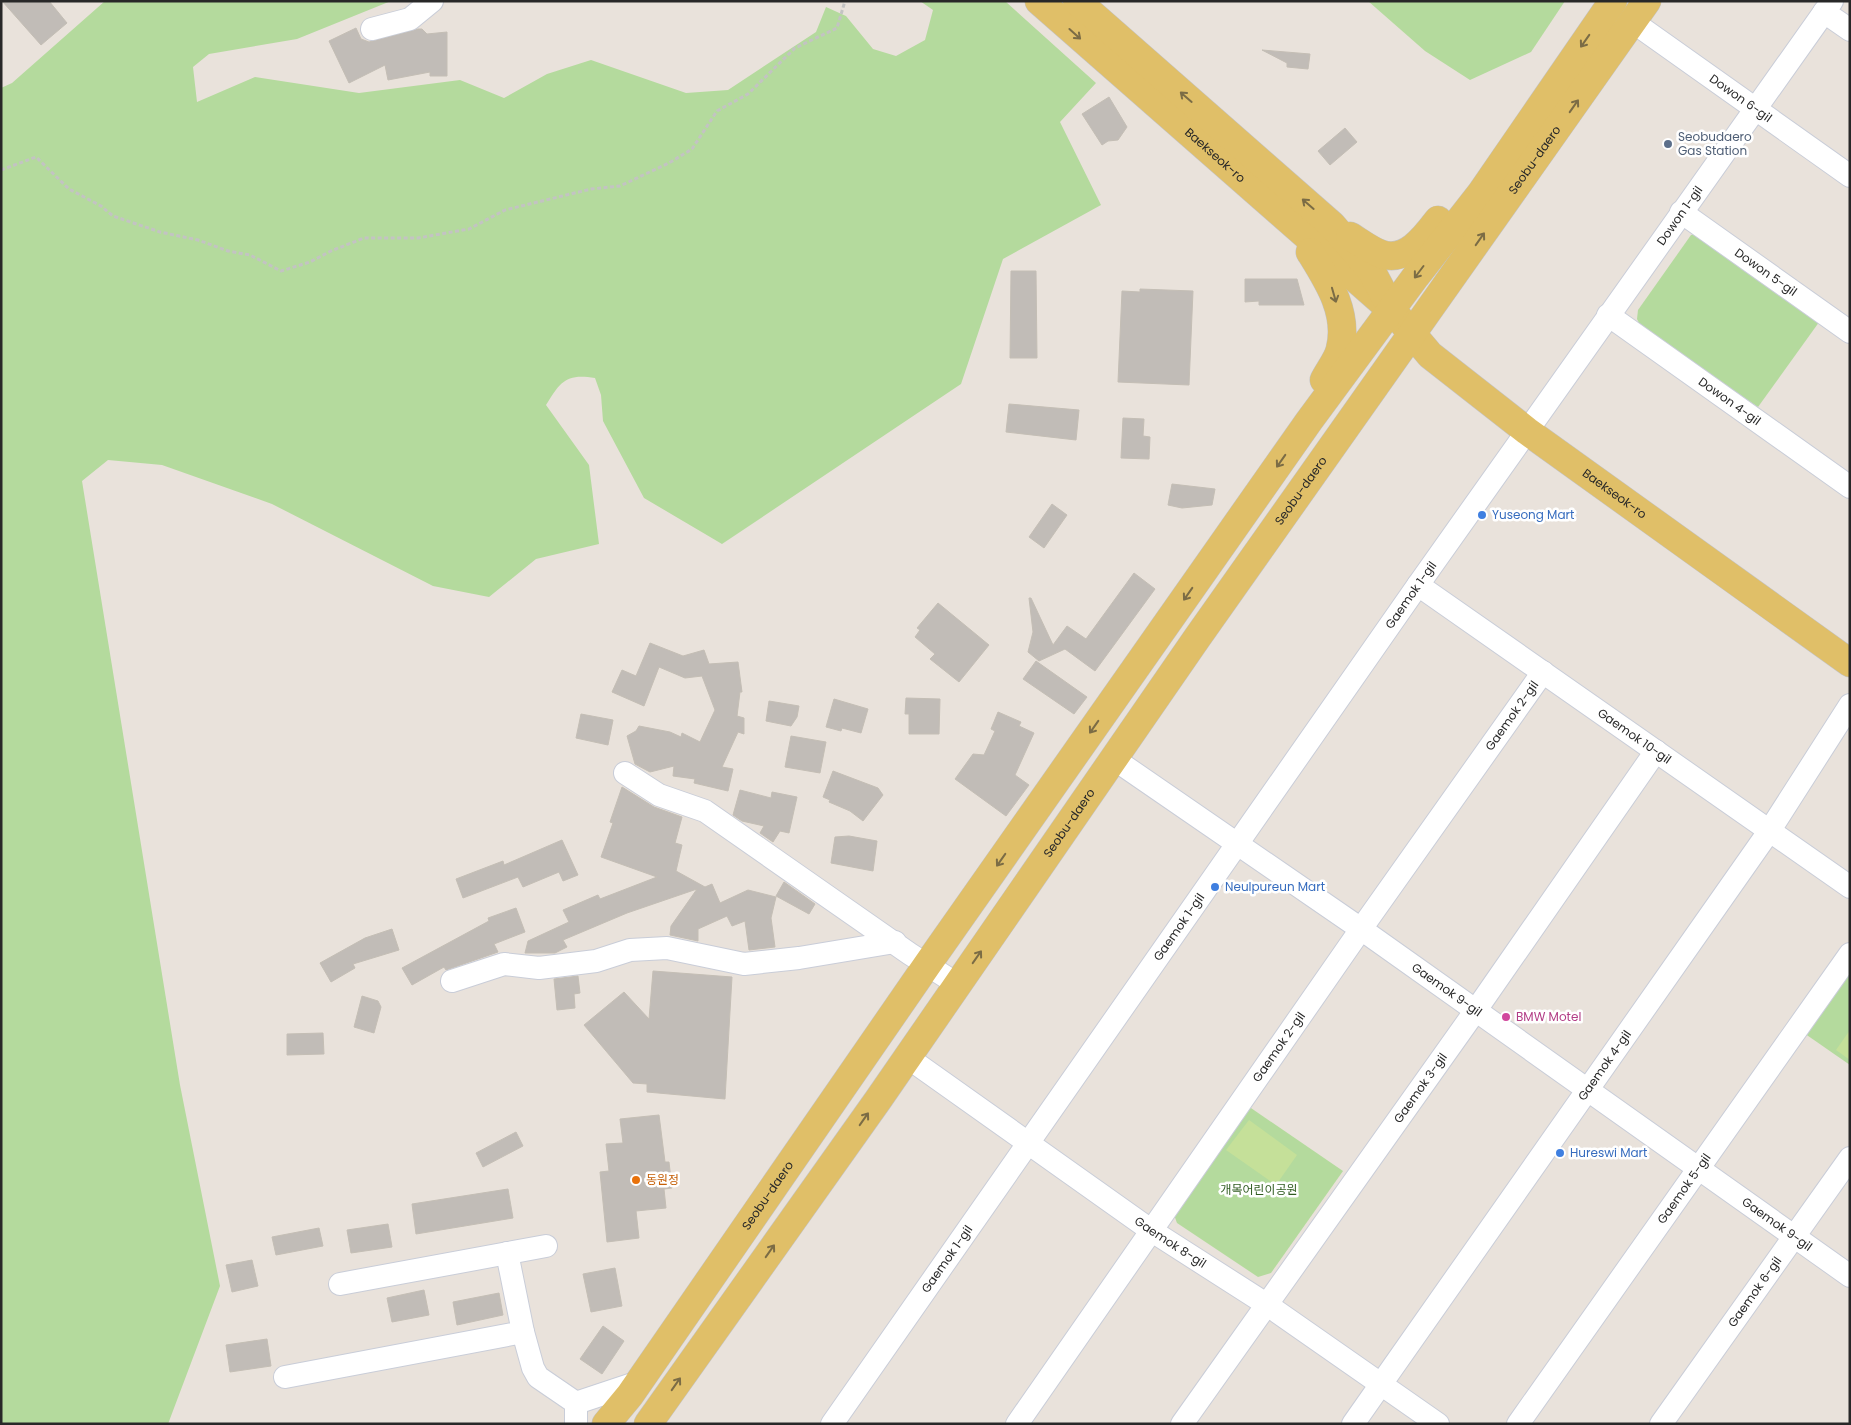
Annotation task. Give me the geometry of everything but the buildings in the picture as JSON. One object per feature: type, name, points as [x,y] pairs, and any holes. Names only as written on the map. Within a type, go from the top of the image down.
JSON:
[{"type":"main road","name":"Baekseok-ro","points":[[1039,1],[1291,224],[1392,310]]},
{"type":"main road","name":"Baekseok-ro","points":[[1078,1],[1332,226],[1371,270],[1392,310],[1430,355],[1527,430],[1850,663]]},
{"type":"main road","name":"Seobu-daero","points":[[606,1424],[639,1382],[927,965],[1309,421],[1481,193],[1613,1]]},
{"type":"main road","name":"Seobu-daero","points":[[648,1424],[907,1057],[1114,758],[1640,12]]},
{"type":"main road","points":[[1332,226],[1382,254],[1396,254],[1411,250],[1422,240],[1444,212],[1481,193]]},
{"type":"main road","points":[[1291,224],[1332,288],[1342,320],[1340,350],[1323,383],[1309,421]]},
{"type":"street","points":[[372,29],[410,19],[432,1]]},
{"type":"street","points":[[1828,7],[1850,30]]},
{"type":"street","name":"Dowon 1-gil","points":[[1527,430],[1828,7]]},
{"type":"street","name":"Dowon 6-gil","points":[[1640,12],[1754,110],[1850,176]]},
{"type":"street","name":"Dowon 5-gil","points":[[1681,212],[1850,332]]},
{"type":"street","name":"Dowon 4-gil","points":[[1608,315],[1850,487]]},
{"type":"street","name":"Gaemok 1-gil","points":[[841,1421],[1028,1144],[1527,430]]},
{"type":"street","name":"Gaemok 10-gil","points":[[1418,585],[1850,886]]},
{"type":"street","name":"Gaemok 2-gil","points":[[1017,1424],[1361,929],[1544,672]]},
{"type":"street","name":"Gaemok 4-gil","points":[[1353,1424],[1770,830],[1850,705]]},
{"type":"street","name":"Gaemok 3-gil","points":[[1182,1424],[1476,1010],[1656,751]]},
{"type":"street","name":"Gaemok 9-gil","points":[[1114,758],[1361,929],[1850,1276]]},
{"type":"street","points":[[625,773],[659,795],[705,811],[927,965],[958,984]]},
{"type":"street","points":[[452,981],[504,964],[539,968],[596,961],[630,950],[667,948],[744,964],[799,958],[895,942]]},
{"type":"street","name":"Gaemok 5-gil","points":[[1518,1424],[1700,1170],[1850,954]]},
{"type":"street","name":"Gaemok 8-gil","points":[[907,1057],[1152,1231],[1266,1304],[1438,1424]]},
{"type":"street","name":"Gaemok 6-gil","points":[[1661,1424],[1850,1158]]},
{"type":"street","points":[[340,1284],[546,1246]]},
{"type":"street","points":[[507,1253],[523,1332],[538,1377],[576,1413],[639,1382]]},
{"type":"street","points":[[285,1377],[523,1332]]},
{"type":"path","points":[[1,170],[36,157],[69,189],[101,206],[113,216],[160,232],[198,240],[228,251],[250,255],[281,271],[310,262],[331,251],[364,238],[418,238],[469,229],[505,210],[591,189],[620,186],[669,163],[692,150],[717,111],[748,94],[795,48],[836,28],[845,1]]},
{"type":"green space","points":[[105,1],[391,1],[297,39],[209,54],[193,67],[197,102],[255,77],[359,93],[460,80],[504,98],[547,74],[591,60],[686,93],[728,90],[816,32],[826,7],[846,16],[873,49],[896,56],[925,40],[933,10],[920,1],[1005,1],[1096,83],[1060,122],[1101,205],[1003,259],[961,384],[722,544],[644,498],[603,421],[601,395],[595,378],[585,377],[570,378],[565,381],[555,390],[546,405],[589,465],[599,544],[536,559],[489,597],[433,586],[272,504],[162,465],[108,460],[82,481],[180,1085],[220,1286],[168,1424],[1,1424],[1,88],[12,83]]},
{"type":"green space","points":[[1368,1],[1565,1],[1531,52],[1470,80],[1425,51]]},
{"type":"green space","points":[[1697,234],[1822,318],[1758,407],[1642,329],[1637,319],[1638,310],[1691,235]]},
{"type":"green space","points":[[1850,963],[1850,1065],[1801,1031]]},
{"type":"green space","points":[[1850,1030],[1850,1060],[1836,1050]]},
{"type":"green space","name":"개목어린이공원","points":[[1248,1106],[1343,1171],[1271,1273],[1258,1277],[1177,1223],[1173,1212]]},
{"type":"green space","points":[[1249,1120],[1297,1155],[1276,1185],[1226,1150]]},
{"type":"place","name":"Seobudaero Gas Station","points":[[1668,144]]},
{"type":"place","name":"Yuseong Mart","points":[[1482,515]]},
{"type":"place","name":"Neulpureun Mart","points":[[1215,887]]},
{"type":"place","name":"BMW Motel","points":[[1506,1017]]},
{"type":"place","name":"Hureswi Mart","points":[[1560,1153]]},
{"type":"place","name":"동원정","points":[[636,1180]]}]
